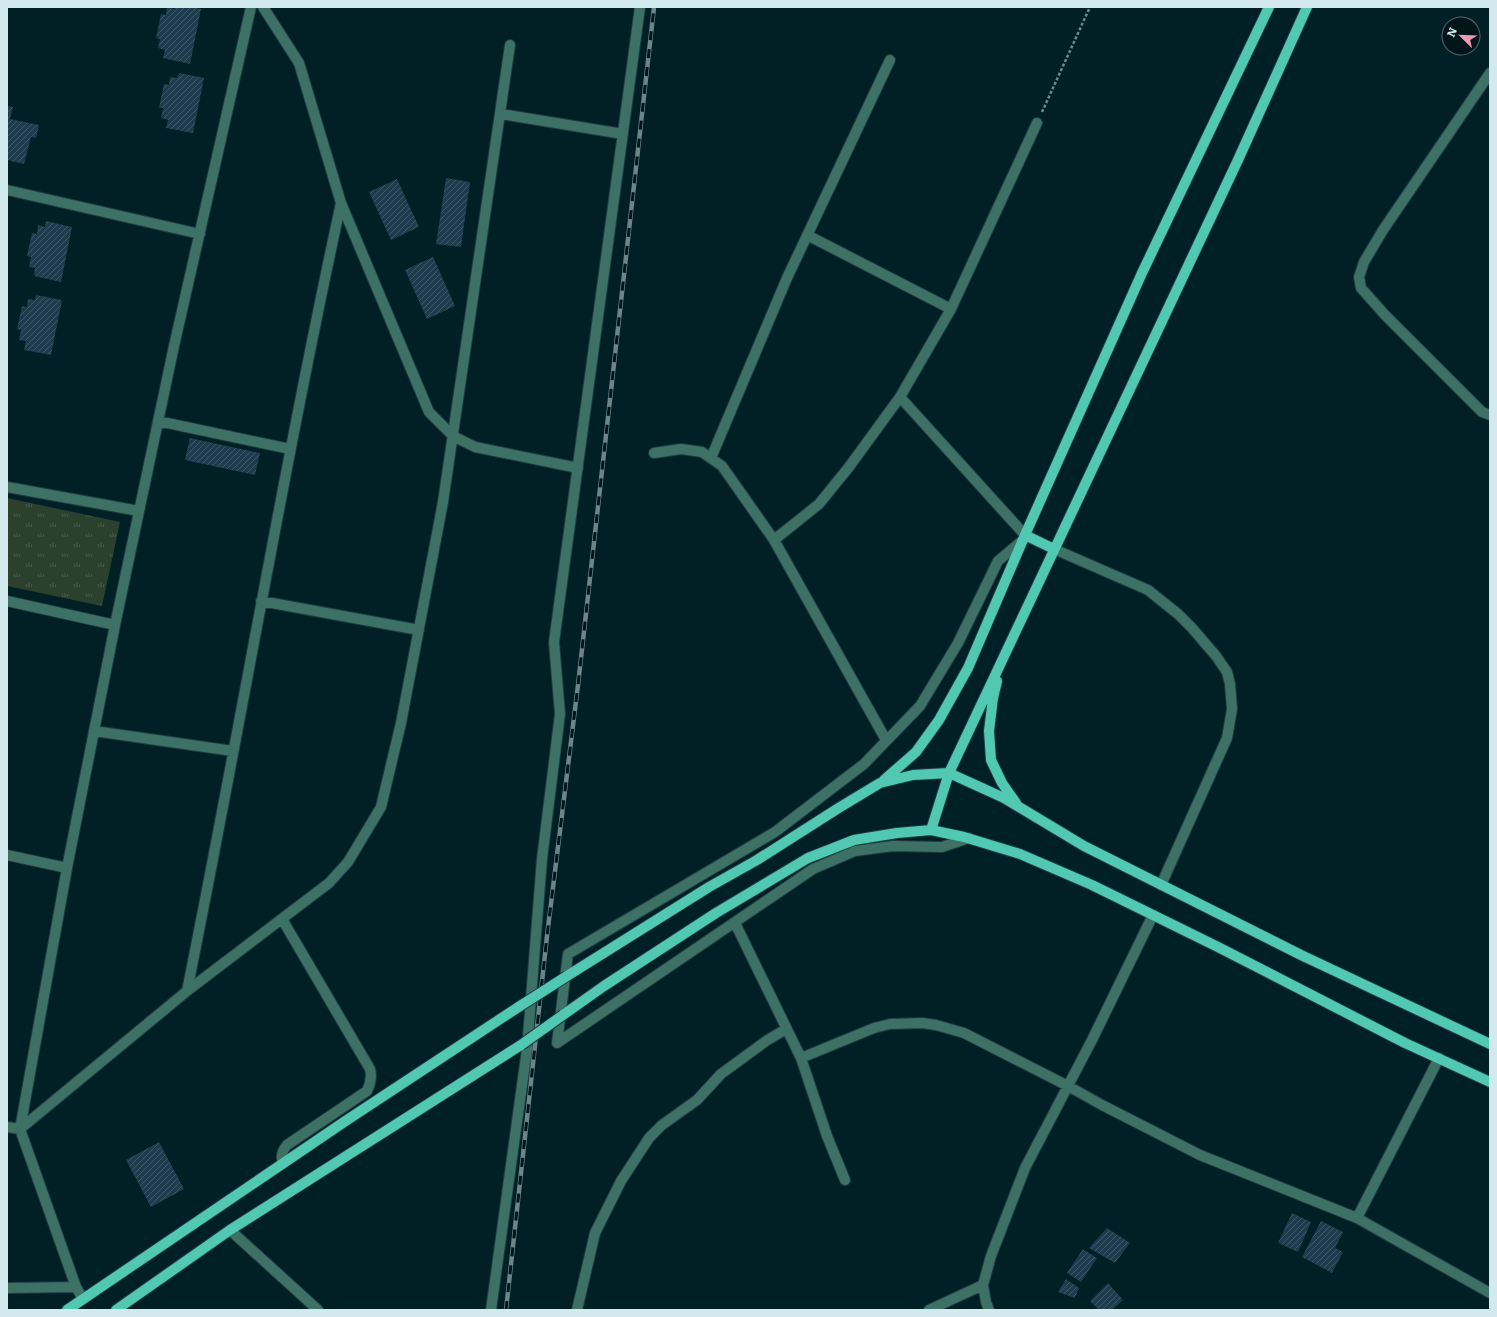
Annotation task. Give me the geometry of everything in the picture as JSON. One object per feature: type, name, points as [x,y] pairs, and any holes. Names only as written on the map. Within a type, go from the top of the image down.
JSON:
[{"type":"main road","points":[[67,1310],[344,1122],[520,1006],[709,887],[758,860],[880,783],[916,752],[939,720],[968,668],[1024,537],[1142,272],[1269,7]]},
{"type":"main road","points":[[931,830],[949,773],[1238,160],[1307,7]]},
{"type":"main road","points":[[1024,537],[1054,549]]},
{"type":"main road","points":[[1001,663],[993,698],[989,731],[991,760],[1002,783],[1019,807]]},
{"type":"main road","points":[[880,783],[913,775],[949,773],[1004,798],[1084,846],[1161,885],[1301,955],[1490,1044]]},
{"type":"main road","points":[[116,1310],[230,1230],[521,1045],[604,986],[716,913],[808,858],[854,840],[897,833],[931,830],[969,838],[1020,854],[1153,915],[1405,1043],[1490,1082]]},
{"type":"street","points":[[83,1299],[76,1287],[20,1129],[67,868],[115,625],[158,421],[250,7]]},
{"type":"street","points":[[263,7],[299,63],[341,203],[430,412],[453,436],[475,447],[578,468]]},
{"type":"street","points":[[491,1310],[527,1049],[542,859],[560,714],[554,642],[640,7]]},
{"type":"street","points":[[20,1129],[187,991],[329,883],[348,862],[381,807],[401,723],[443,502],[510,45]]},
{"type":"street","points":[[711,458],[787,278],[890,60]]},
{"type":"street","points":[[1490,73],[1383,230],[1364,262],[1359,277],[1360,288],[1385,315],[1482,412],[1490,416]]},
{"type":"street","points":[[501,114],[623,134]]},
{"type":"street","points":[[774,540],[819,504],[849,467],[900,397],[951,309],[1037,123]]},
{"type":"street","points":[[7,190],[200,234]]},
{"type":"street","points":[[187,991],[290,449],[341,203]]},
{"type":"street","points":[[808,235],[951,309]]},
{"type":"street","points":[[900,397],[1024,537],[998,561],[958,643],[920,706],[864,764],[775,832],[568,954],[557,1043],[813,869],[855,851],[894,846],[942,847],[969,838]]},
{"type":"street","points":[[158,421],[290,449]]},
{"type":"street","points":[[654,453],[681,448],[702,452],[722,466],[774,540],[886,740]]},
{"type":"street","points":[[7,487],[139,511]]},
{"type":"street","points":[[1054,549],[1148,590],[1173,610],[1192,628],[1226,672],[1231,690],[1232,709],[1227,738],[1161,885]]},
{"type":"street","points":[[261,601],[419,630]]},
{"type":"street","points":[[7,602],[115,625]]},
{"type":"street","points":[[94,731],[233,751]]},
{"type":"street","points":[[7,855],[67,868]]},
{"type":"street","points":[[989,1310],[983,1285],[991,1256],[1025,1168],[1092,1040],[1153,915]]},
{"type":"street","points":[[282,919],[372,1074],[372,1080],[367,1091],[287,1145],[282,1155],[283,1163]]},
{"type":"street","points":[[735,923],[800,1058],[827,1136],[845,1180]]},
{"type":"street","points":[[800,1058],[874,1028],[906,1023],[936,1025],[964,1033],[1200,1155],[1357,1218],[1490,1293]]},
{"type":"street","points":[[578,1310],[595,1232],[618,1186],[650,1138],[662,1125],[697,1100],[720,1074],[766,1041],[786,1029]]},
{"type":"street","points":[[1357,1218],[1439,1058]]},
{"type":"street","points":[[7,1126],[20,1129]]},
{"type":"street","points":[[230,1230],[318,1310]]},
{"type":"street","points":[[929,1310],[983,1285]]},
{"type":"street","points":[[7,1288],[76,1287]]},
{"type":"path","points":[[1037,123],[1090,7]]},
{"type":"green space","points":[[7,498],[120,522],[102,606],[7,586]]},
{"type":"building","points":[[167,7],[174,9],[174,7],[194,7],[201,9],[190,64],[163,58],[165,50],[158,48],[160,39],[156,38],[161,14],[166,15]]},
{"type":"building","points":[[179,73],[204,78],[193,133],[166,128],[168,120],[161,118],[163,108],[159,108],[164,84],[169,85],[170,77],[177,78]]},
{"type":"building","points":[[7,106],[13,107],[10,119],[39,125],[36,138],[31,137],[24,164],[7,160]]},
{"type":"building","points":[[446,178],[470,182],[461,247],[436,244]]},
{"type":"building","points":[[397,179],[419,227],[391,240],[369,192]]},
{"type":"building","points":[[46,221],[72,227],[61,282],[34,276],[35,268],[29,267],[31,257],[27,256],[32,233],[37,234],[38,225],[45,227]]},
{"type":"building","points":[[433,257],[455,306],[427,319],[405,270]]},
{"type":"building","points":[[36,295],[62,300],[51,355],[24,350],[26,341],[19,340],[21,330],[17,329],[22,306],[27,307],[28,299],[35,300]]},
{"type":"building","points":[[190,438],[260,453],[255,475],[185,460]]},
{"type":"building","points":[[159,1142],[184,1189],[151,1207],[126,1160]]},
{"type":"building","points":[[1292,1213],[1311,1222],[1298,1252],[1278,1243]]},
{"type":"building","points":[[1321,1221],[1343,1232],[1335,1248],[1343,1252],[1332,1273],[1302,1257]]},
{"type":"building","points":[[1107,1228],[1130,1243],[1115,1263],[1089,1248]]},
{"type":"building","points":[[1083,1249],[1097,1258],[1081,1282],[1067,1273]]},
{"type":"building","points":[[1066,1279],[1079,1288],[1075,1298],[1058,1292]]},
{"type":"building","points":[[1108,1283],[1123,1300],[1112,1310],[1099,1310],[1090,1301]]},
{"type":"railway","points":[[506,1310],[547,936],[578,685],[654,7]]}]
